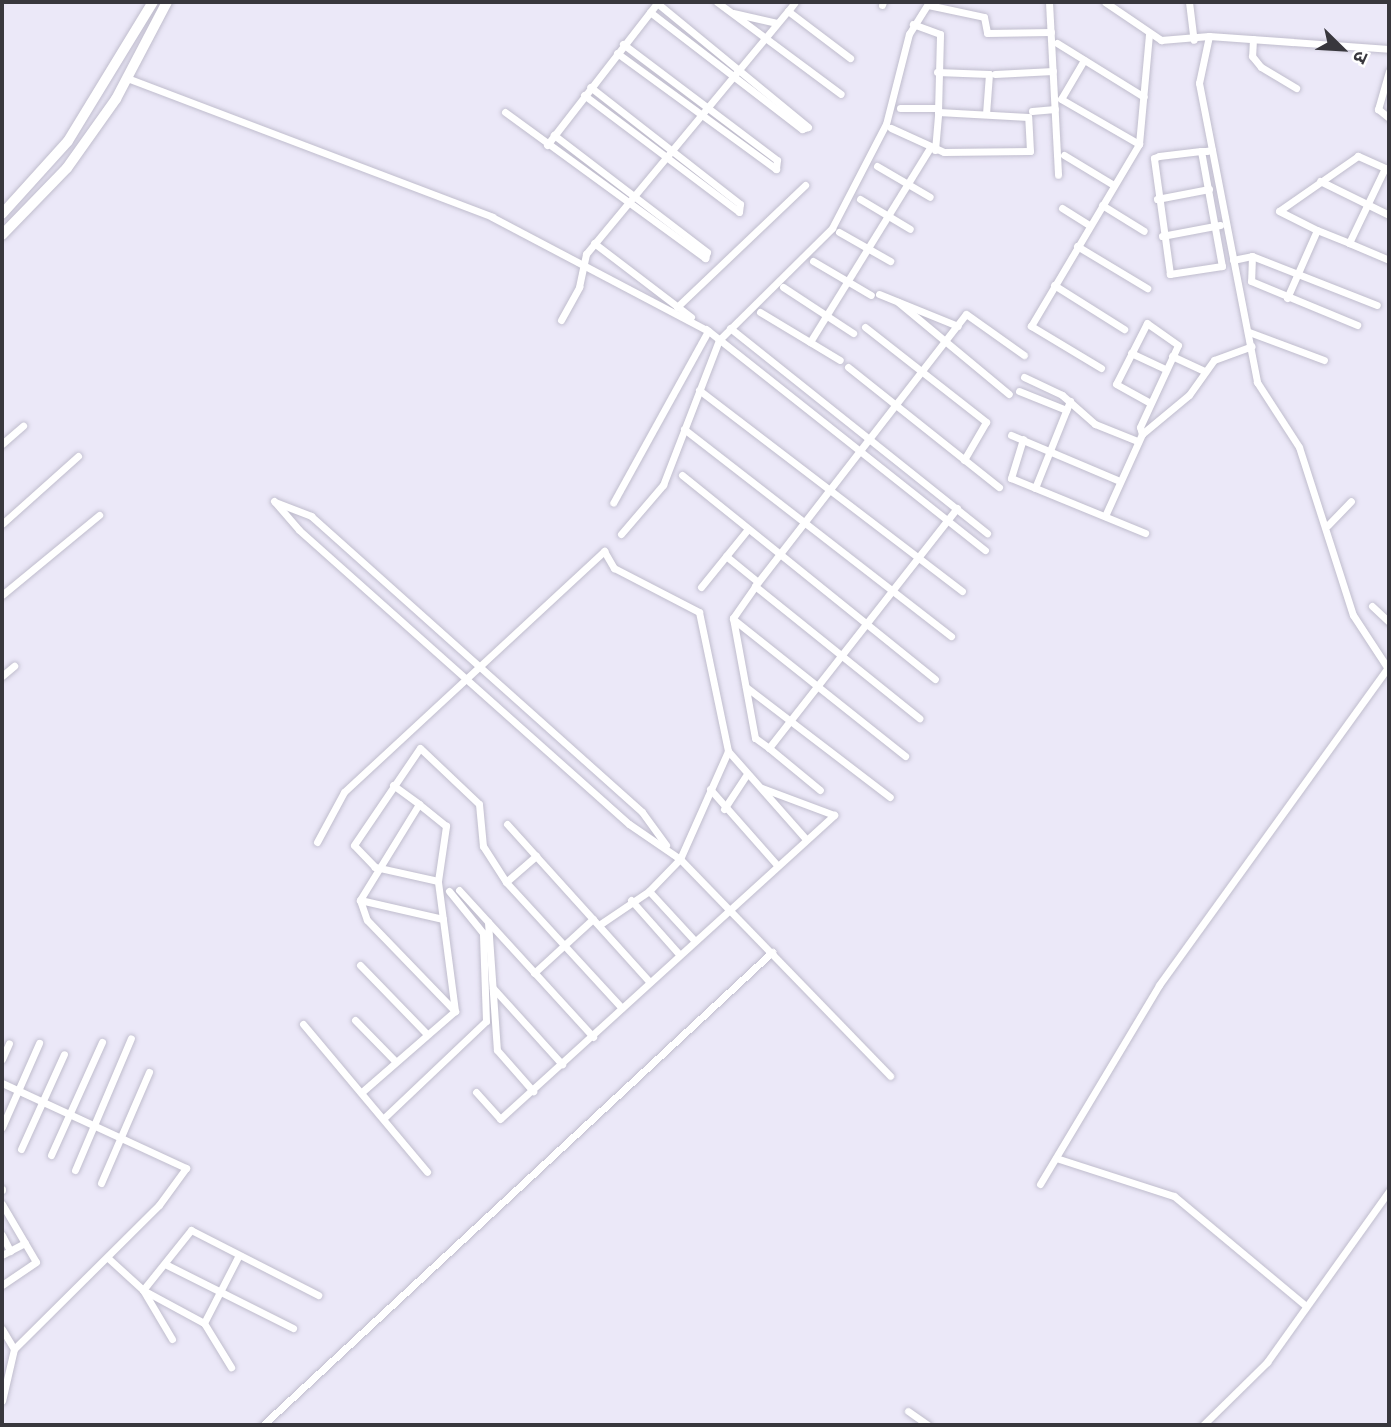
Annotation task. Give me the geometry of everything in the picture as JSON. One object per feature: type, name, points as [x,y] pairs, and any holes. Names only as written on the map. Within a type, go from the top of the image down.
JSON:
[{"type":"main road","points":[[2,235],[67,168],[116,99],[159,4]]},
{"type":"main road","points":[[2,214],[40,178],[102,92],[159,4]]},
{"type":"main road","points":[[102,92],[116,99]]},
{"type":"street","points":[[547,145],[657,2],[737,71],[802,129],[808,127],[737,71],[650,12]]},
{"type":"street","points":[[717,2],[841,94]]},
{"type":"street","points":[[561,320],[594,243],[636,198],[795,2]]},
{"type":"street","points":[[1049,2],[1058,175]]},
{"type":"street","points":[[1105,2],[1149,34],[1194,40],[1209,36],[1253,38],[1389,49]]},
{"type":"street","points":[[1189,2],[1194,40]]},
{"type":"street","points":[[621,534],[663,485],[719,340],[832,228],[886,124],[913,24],[928,3],[984,17],[987,33],[1051,32]]},
{"type":"street","points":[[788,11],[850,58]]},
{"type":"street","points":[[731,13],[777,23]]},
{"type":"street","points":[[810,342],[932,149],[938,110],[940,34],[913,24]]},
{"type":"street","points":[[1101,368],[1031,326],[1088,224],[1139,144],[1149,34]]},
{"type":"street","points":[[1040,1184],[1158,985],[1389,668],[1353,615],[1328,525],[1299,446],[1257,382],[1199,83],[1209,36]]},
{"type":"street","points":[[1253,38],[1252,56],[1261,67],[1296,88]]},
{"type":"street","points":[[1057,43],[1144,97]]},
{"type":"street","points":[[617,53],[701,117],[776,169],[777,160],[623,44]]},
{"type":"street","points":[[1084,60],[1060,99],[1139,144]]},
{"type":"street","points":[[995,74],[1053,71]]},
{"type":"street","points":[[937,72],[989,75],[986,114]]},
{"type":"street","points":[[1389,74],[1378,109],[1389,118]]},
{"type":"street","points":[[127,78],[492,217],[708,331]]},
{"type":"street","points":[[584,95],[667,160],[740,212],[740,204],[590,87]]},
{"type":"street","points":[[891,128],[932,149],[1029,153],[1028,117],[900,108]]},
{"type":"street","points":[[1032,111],[1055,109]]},
{"type":"street","points":[[505,113],[705,258],[707,251],[554,135]]},
{"type":"street","points":[[1201,151],[1222,266],[1178,275],[1170,274],[1162,236],[1154,158],[1201,151],[1212,150]]},
{"type":"street","points":[[1064,155],[1112,184]]},
{"type":"street","points":[[1349,243],[1368,206],[1382,166],[1354,156],[1279,211],[1317,230],[1389,260]]},
{"type":"street","points":[[877,166],[930,197]]},
{"type":"street","points":[[1320,181],[1389,215]]},
{"type":"street","points":[[677,307],[805,185]]},
{"type":"street","points":[[1157,199],[1209,189]]},
{"type":"street","points":[[860,199],[910,229]]},
{"type":"street","points":[[1102,205],[1144,231]]},
{"type":"street","points":[[1062,208],[1088,224]]},
{"type":"street","points":[[1162,236],[1226,224]]},
{"type":"street","points":[[1287,298],[1317,230]]},
{"type":"street","points":[[839,232],[890,261]]},
{"type":"street","points":[[594,243],[985,550]]},
{"type":"street","points":[[1077,246],[1147,288]]},
{"type":"street","points":[[1233,260],[1252,256],[1298,271],[1377,305]]},
{"type":"street","points":[[1252,256],[1251,281],[1357,325]]},
{"type":"street","points":[[813,261],[875,295],[958,326]]},
{"type":"street","points":[[1054,285],[1124,329]]},
{"type":"street","points":[[783,287],[853,333]]},
{"type":"street","points":[[898,302],[1009,394]]},
{"type":"street","points":[[760,312],[840,360]]},
{"type":"street","points":[[820,790],[755,738],[733,618],[868,438],[971,313],[1024,355]]},
{"type":"street","points":[[1105,516],[1142,433],[1150,403],[1177,341],[1147,323],[1117,387],[1150,403]]},
{"type":"street","points":[[864,327],[986,422],[964,460]]},
{"type":"street","points":[[730,328],[987,533]]},
{"type":"street","points":[[613,503],[708,331]]},
{"type":"street","points":[[1249,332],[1324,360]]},
{"type":"street","points":[[1142,433],[1189,395],[1214,360],[1252,346]]},
{"type":"street","points":[[1131,353],[1166,369]]},
{"type":"street","points":[[1172,356],[1204,371]]},
{"type":"street","points":[[848,367],[894,407],[999,487]]},
{"type":"street","points":[[1024,377],[1070,401],[1096,424],[1137,441]]},
{"type":"street","points":[[699,390],[918,554],[962,592]]},
{"type":"street","points":[[1019,391],[1066,410]]},
{"type":"street","points":[[1035,488],[1070,401]]},
{"type":"street","points":[[2,444],[23,426]]},
{"type":"street","points":[[684,429],[951,636]]},
{"type":"street","points":[[1011,435],[1120,481]]},
{"type":"street","points":[[1023,439],[1011,478],[1145,533]]},
{"type":"street","points":[[2,524],[78,456]]},
{"type":"street","points":[[682,475],[779,556],[935,679]]},
{"type":"street","points":[[669,849],[642,812],[311,516],[275,501],[370,595],[469,679],[629,824],[680,859],[732,908],[890,1076]]},
{"type":"street","points":[[1328,525],[1351,501]]},
{"type":"street","points":[[769,748],[890,589],[957,508]]},
{"type":"street","points":[[2,595],[99,515]]},
{"type":"street","points":[[701,587],[748,529]]},
{"type":"street","points":[[317,842],[344,792],[481,670],[604,551],[614,568],[699,612],[728,751],[805,838]]},
{"type":"street","points":[[726,556],[919,719]]},
{"type":"street","points":[[370,595],[382,581]]},
{"type":"street","points":[[385,607],[396,594]]},
{"type":"street","points":[[1372,606],[1389,622]]},
{"type":"street","points":[[733,618],[905,756]]},
{"type":"street","points":[[2,676],[13,666]]},
{"type":"street","points":[[746,687],[890,797]]},
{"type":"street","points":[[438,881],[375,867],[354,845],[420,748],[479,804],[483,846],[506,882],[622,1009]]},
{"type":"street","points":[[599,925],[631,900],[649,891],[680,859],[728,751]]},
{"type":"street","points":[[724,809],[747,774]]},
{"type":"street","points":[[393,785],[446,826],[438,881],[455,1011]]},
{"type":"street","points":[[476,1092],[500,1119],[593,1037],[805,838],[834,815],[758,787]]},
{"type":"street","points":[[710,789],[724,809],[777,865]]},
{"type":"street","points":[[419,804],[375,867],[360,900],[367,920],[455,1011]]},
{"type":"street","points":[[629,824],[642,812]]},
{"type":"street","points":[[507,824],[650,982]]},
{"type":"street","points":[[506,882],[536,856]]},
{"type":"street","points":[[459,890],[593,1037]]},
{"type":"street","points":[[385,1117],[486,1021],[483,933],[449,891]]},
{"type":"street","points":[[649,891],[694,940]]},
{"type":"street","points":[[360,900],[443,919]]},
{"type":"street","points":[[631,900],[679,954]]},
{"type":"street","points":[[534,973],[593,919]]},
{"type":"street","points":[[488,922],[497,1050],[533,1091]]},
{"type":"street","points":[[263,1425],[772,952]]},
{"type":"street","points":[[360,965],[426,1033]]},
{"type":"street","points":[[493,988],[562,1064]]},
{"type":"street","points":[[363,1091],[426,1033],[455,1011]]},
{"type":"street","points":[[355,1020],[395,1061]]},
{"type":"street","points":[[303,1024],[385,1117],[427,1172]]},
{"type":"street","points":[[75,1170],[131,1038]]},
{"type":"street","points":[[51,1155],[102,1042]]},
{"type":"street","points":[[2,1059],[9,1043]]},
{"type":"street","points":[[2,1127],[39,1044]]},
{"type":"street","points":[[21,1149],[64,1054]]},
{"type":"street","points":[[101,1183],[149,1072]]},
{"type":"street","points":[[2,1083],[186,1168],[108,1258],[14,1349],[2,1401]]},
{"type":"street","points":[[1056,1158],[1174,1196],[1306,1306]]},
{"type":"street","points":[[1202,1425],[1268,1362],[1389,1191]]},
{"type":"street","points":[[2,1204],[36,1262],[2,1282]]},
{"type":"street","points":[[143,1290],[167,1265],[191,1230],[318,1296]]},
{"type":"street","points":[[2,1235],[10,1251]]},
{"type":"street","points":[[2,1255],[25,1243]]},
{"type":"street","points":[[204,1323],[239,1255]]},
{"type":"street","points":[[108,1258],[143,1290],[204,1323],[231,1367]]},
{"type":"street","points":[[167,1265],[293,1328]]},
{"type":"street","points":[[143,1290],[172,1339]]},
{"type":"street","points":[[2,1329],[14,1349]]},
{"type":"street","points":[[908,1411],[928,1425]]}]
